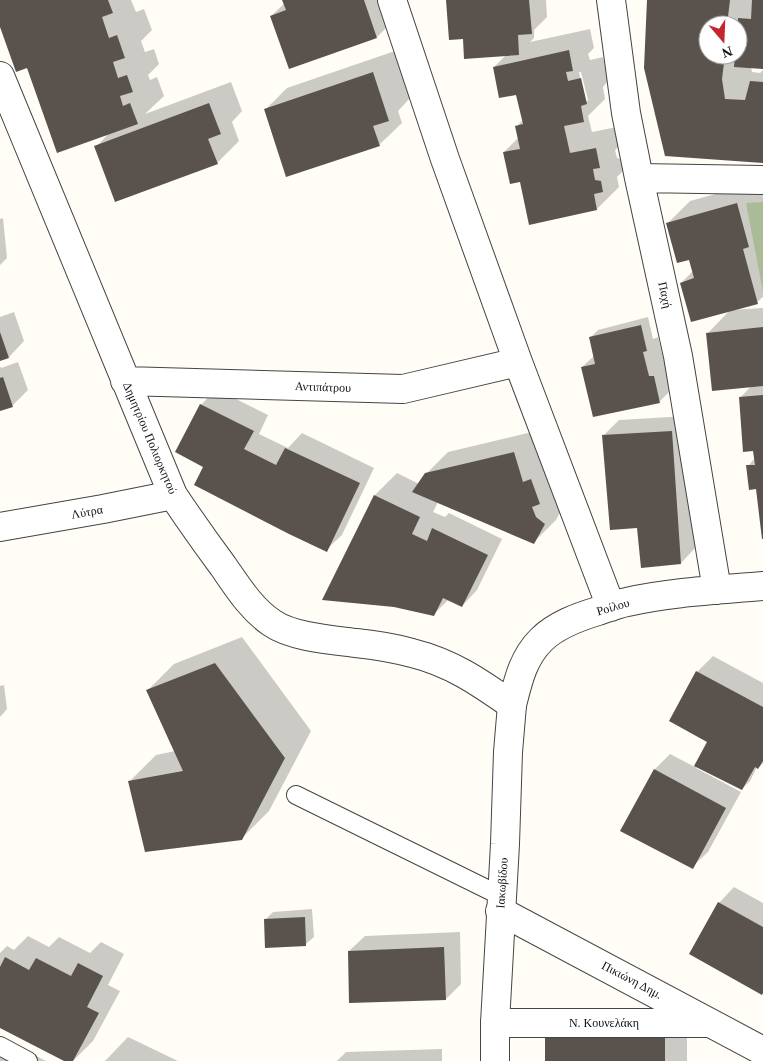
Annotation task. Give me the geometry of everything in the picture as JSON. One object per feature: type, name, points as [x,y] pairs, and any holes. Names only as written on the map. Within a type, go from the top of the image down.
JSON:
[{"type":"street","points":[[392,0],[445,159],[518,362],[610,607]]},
{"type":"street","name":"Παχή","points":[[610,0],[626,113],[676,350],[717,590]]},
{"type":"street","name":"Δημητρίου Πολιορκητού","points":[[0,76],[173,494],[245,597],[261,614],[274,624],[294,632],[323,639],[367,644],[429,657],[468,675],[512,705]]},
{"type":"street","points":[[639,178],[763,180]]},
{"type":"street","name":"Αντιπάτρου","points":[[125,381],[404,389],[518,362]]},
{"type":"street","name":"Λύτρα","points":[[0,527],[103,509],[173,494]]},
{"type":"street","name":"Ροίλου","points":[[512,705],[522,668],[527,659],[542,640],[567,622],[626,602],[670,595],[763,586]]},
{"type":"street","name":"Ιακωβίδου","points":[[495,1061],[495,1022],[512,705]]},
{"type":"street","name":"Πικιώνη Δημ.","points":[[501,903],[763,1051]]},
{"type":"street","name":"Ν. Κουνελάκη","points":[[495,1022],[713,1023]]},
{"type":"lane","points":[[296,795],[501,903]]},
{"type":"lane","points":[[0,1046],[28,1061]]},
{"type":"green space","points":[[763,202],[763,292],[746,203]]},
{"type":"building","points":[[0,0],[108,0],[113,13],[102,17],[109,38],[117,35],[125,58],[113,62],[118,78],[127,75],[133,92],[120,96],[123,106],[130,103],[138,124],[57,153],[27,68],[16,72],[0,27]]},
{"type":"building","points":[[282,0],[364,0],[377,38],[289,69],[270,16],[286,10]]},
{"type":"building","points":[[446,0],[529,0],[532,34],[518,35],[519,55],[464,59],[463,39],[449,40]]},
{"type":"building","points":[[647,0],[730,0],[728,15],[698,15],[698,65],[724,65],[722,79],[725,99],[745,100],[750,81],[763,82],[763,163],[665,156],[644,68]]},
{"type":"building","points":[[752,0],[763,0],[763,69],[734,67],[734,65],[748,65],[748,19],[751,19]]},
{"type":"building","points":[[569,50],[573,71],[566,72],[568,81],[581,78],[587,104],[581,106],[584,122],[564,126],[570,153],[596,148],[600,168],[593,169],[595,180],[601,181],[603,192],[594,194],[597,210],[529,225],[520,182],[510,184],[503,152],[520,149],[515,126],[523,124],[516,95],[499,98],[493,67]]},
{"type":"building","points":[[373,72],[389,121],[373,126],[380,146],[286,177],[264,109]]},
{"type":"building","points":[[209,103],[221,134],[208,139],[218,164],[115,202],[94,146]]},
{"type":"building","points":[[737,203],[749,247],[743,249],[758,304],[691,322],[680,283],[694,278],[689,260],[677,263],[666,223]]},
{"type":"building","points":[[641,325],[647,351],[643,352],[649,376],[654,376],[660,403],[593,417],[581,367],[595,364],[589,337]]},
{"type":"building","points":[[763,327],[763,386],[712,391],[706,333]]},
{"type":"building","points":[[0,332],[9,358],[0,361]]},
{"type":"building","points":[[3,377],[13,407],[0,411],[0,378]]},
{"type":"building","points":[[763,395],[762,539],[756,489],[749,490],[746,465],[755,465],[753,451],[743,452],[739,397]]},
{"type":"building","points":[[200,404],[254,431],[244,449],[276,465],[285,448],[360,483],[327,552],[194,485],[203,467],[175,452]]},
{"type":"building","points":[[672,431],[681,564],[641,568],[637,528],[610,530],[602,435]]},
{"type":"building","points":[[514,452],[523,482],[531,479],[540,504],[532,507],[536,517],[545,524],[534,544],[412,492],[425,473]]},
{"type":"building","points":[[374,495],[420,517],[412,534],[427,541],[432,528],[488,555],[462,607],[443,598],[434,616],[394,607],[322,600]]},
{"type":"building","points":[[215,663],[285,758],[242,840],[145,852],[128,781],[183,771],[146,690]]},
{"type":"building","points":[[696,671],[763,707],[763,761],[758,769],[755,767],[742,790],[694,766],[707,742],[669,721]]},
{"type":"building","points":[[654,769],[726,808],[693,869],[620,831]]},
{"type":"building","points":[[718,902],[763,927],[762,995],[689,954]]},
{"type":"building","points":[[305,917],[306,946],[265,948],[264,919]]},
{"type":"building","points":[[444,947],[446,1000],[349,1003],[348,951]]},
{"type":"building","points":[[5,957],[29,970],[36,958],[71,976],[78,963],[103,976],[87,1007],[99,1013],[73,1061],[64,1061],[0,1028],[0,967]]},
{"type":"building","points":[[545,1032],[665,1032],[665,1061],[545,1061]]}]
